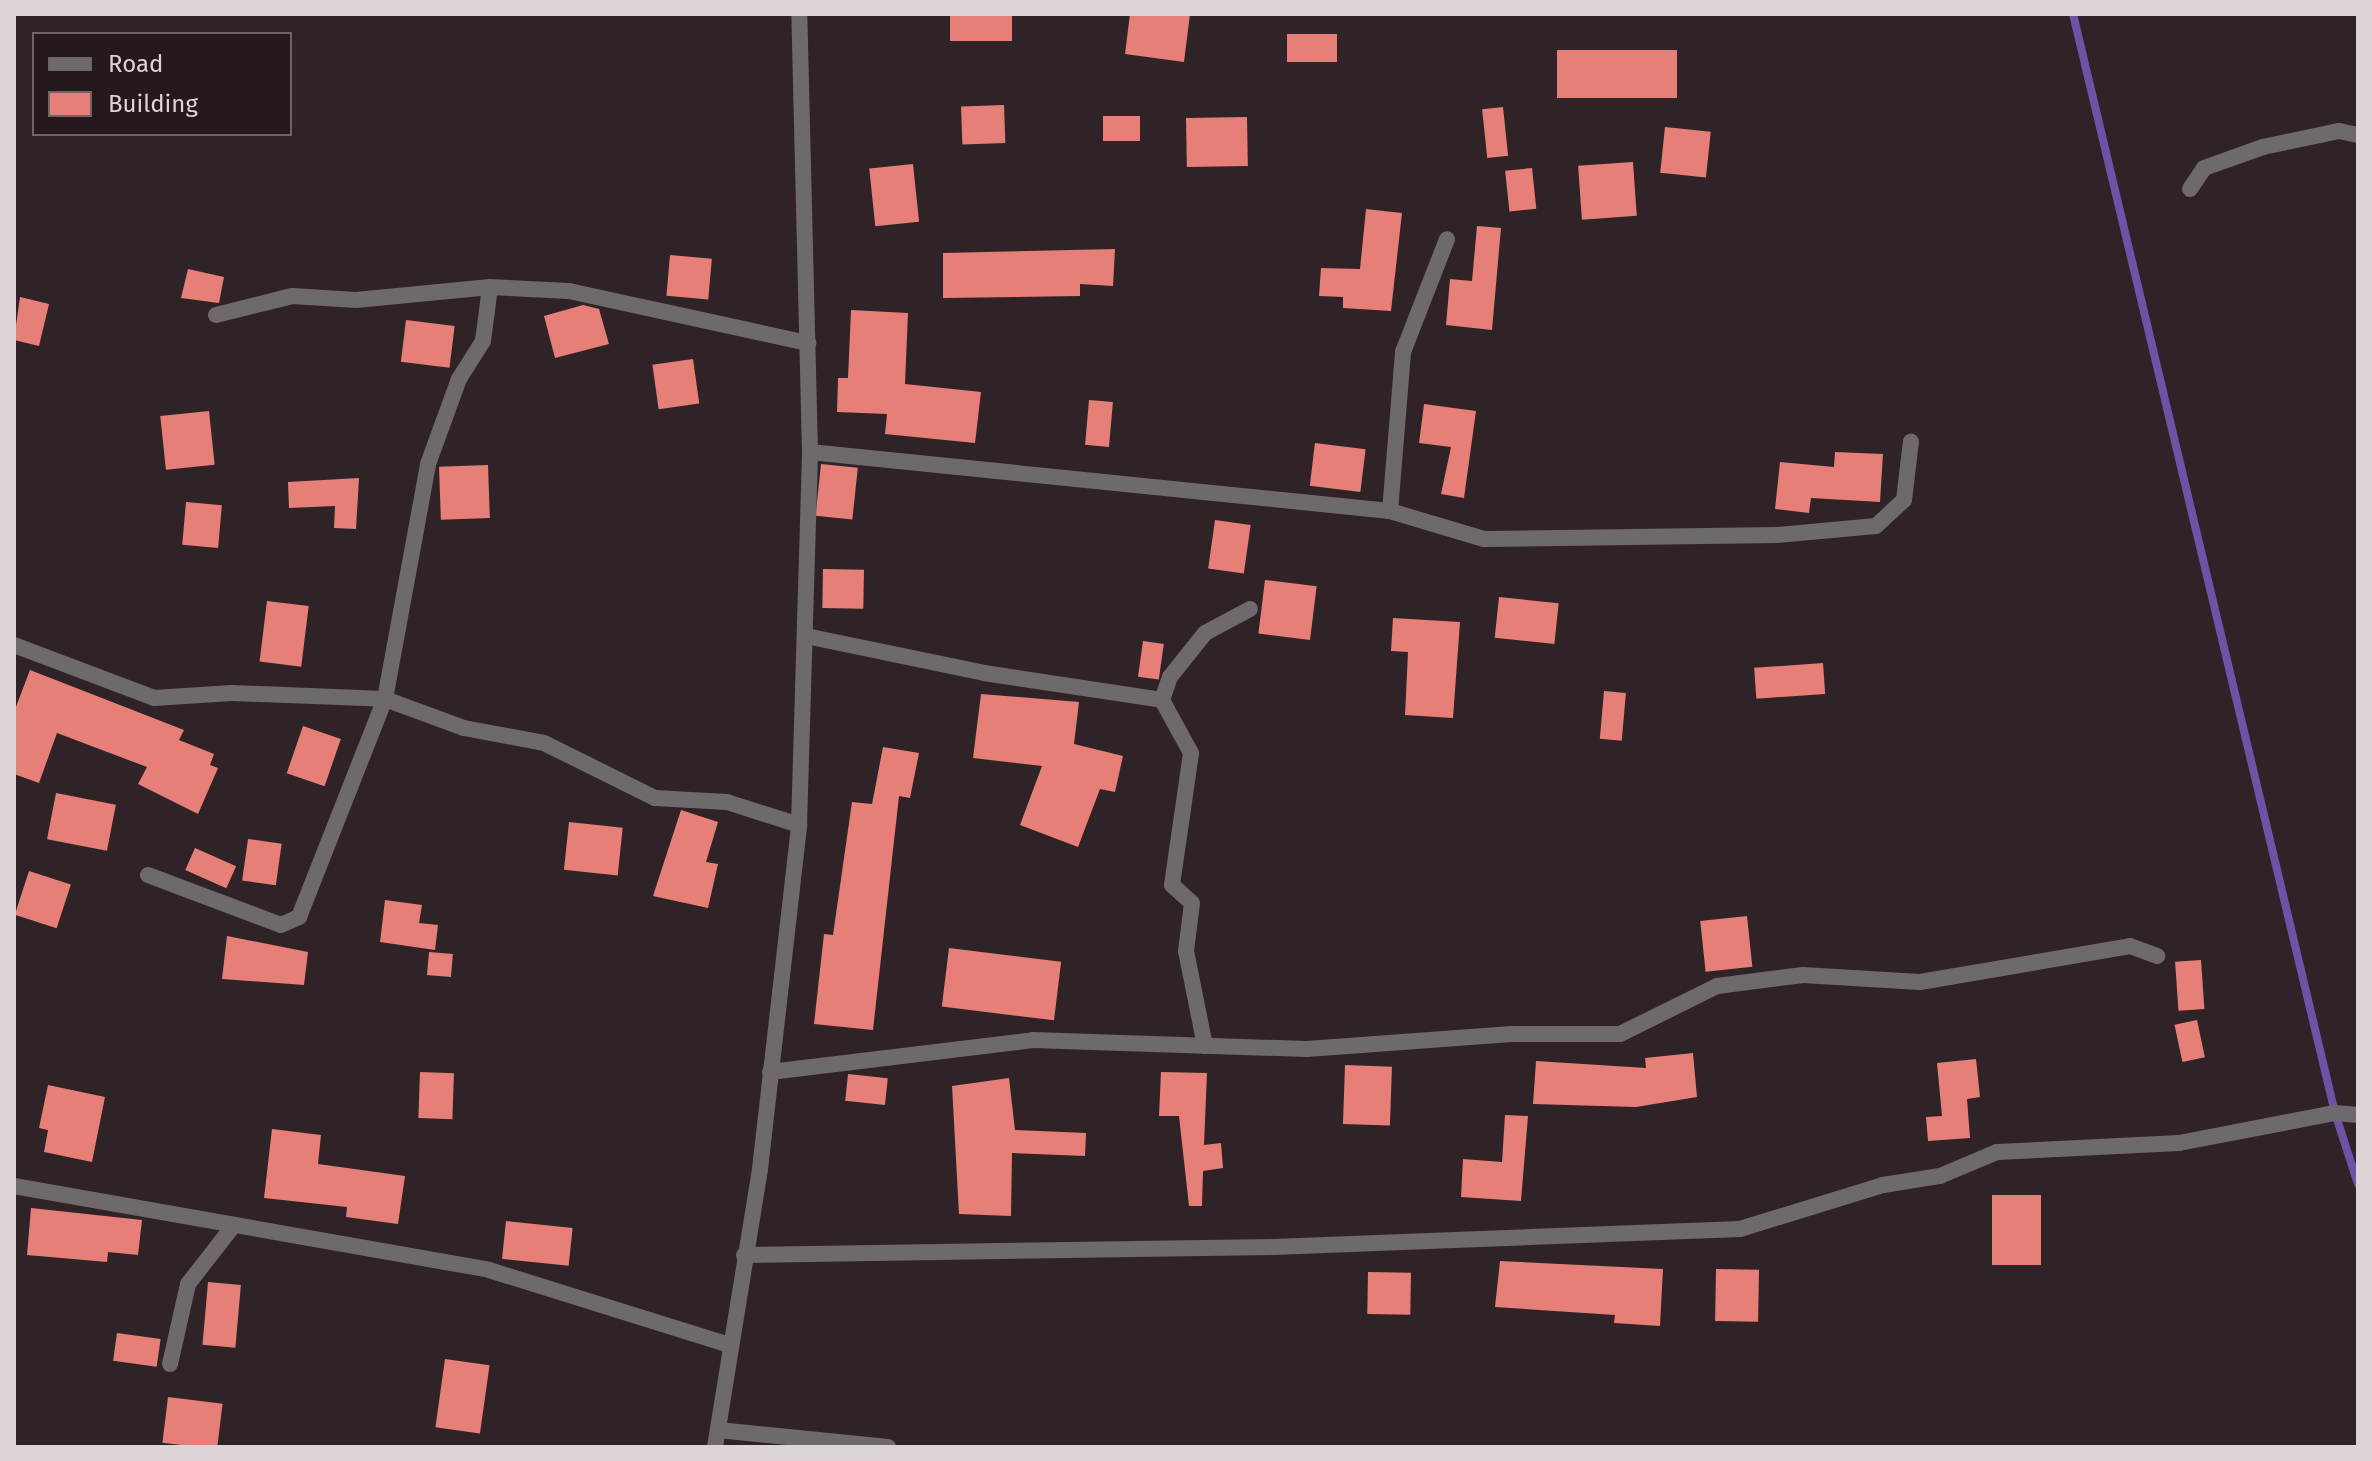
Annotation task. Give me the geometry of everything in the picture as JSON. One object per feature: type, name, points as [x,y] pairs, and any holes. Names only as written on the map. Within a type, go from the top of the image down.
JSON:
[{"type":"street","points":[[799,14],[810,452],[799,825],[770,1072],[744,1255],[727,1344],[716,1438],[888,1447]]},
{"type":"street","points":[[2190,189],[2204,168],[2263,147],[2339,131],[2358,135]]},
{"type":"street","points":[[1390,511],[1403,352],[1447,239]]},
{"type":"street","points":[[216,315],[292,296],[356,300],[490,287],[569,291],[808,343]]},
{"type":"street","points":[[148,875],[281,925],[299,917],[385,699],[428,464],[459,379],[483,341],[490,287]]},
{"type":"street","points":[[810,452],[1390,511],[1484,539],[1777,535],[1876,526],[1904,500],[1911,441]]},
{"type":"street","points":[[1205,1046],[1186,951],[1192,903],[1172,885],[1191,753],[1162,700],[1170,677],[1205,633],[1250,609]]},
{"type":"street","points":[[806,636],[984,673],[1162,700]]},
{"type":"street","points":[[14,645],[154,698],[232,693],[385,699],[464,728],[544,743],[655,798],[727,802],[799,825]]},
{"type":"street","points":[[770,1072],[1033,1040],[1307,1049],[1511,1034],[1620,1034],[1717,986],[1803,975],[1920,982],[2130,946],[2157,956]]},
{"type":"street","points":[[744,1255],[1273,1247],[1740,1229],[1883,1185],[1940,1176],[1997,1152],[2179,1143],[2335,1113],[2358,1115]]},
{"type":"street","points":[[14,1186],[489,1270],[727,1344]]},
{"type":"street","points":[[170,1364],[188,1284],[234,1225]]},
{"type":"building","points":[[950,14],[1012,14],[1012,41],[950,41]]},
{"type":"building","points":[[1130,14],[1190,14],[1184,62],[1125,54]]},
{"type":"building","points":[[1287,34],[1337,34],[1337,62],[1287,62]]},
{"type":"building","points":[[1557,50],[1677,50],[1677,98],[1557,98]]},
{"type":"building","points":[[1004,105],[1005,143],[962,144],[961,107]]},
{"type":"building","points":[[1503,107],[1508,156],[1487,158],[1482,109]]},
{"type":"building","points":[[1103,116],[1140,116],[1140,141],[1103,141]]},
{"type":"building","points":[[1247,117],[1248,166],[1187,167],[1186,118]]},
{"type":"building","points":[[1665,127],[1711,132],[1706,178],[1660,173]]},
{"type":"building","points":[[1633,162],[1637,216],[1582,220],[1578,166]]},
{"type":"building","points":[[913,164],[919,222],[875,226],[869,169]]},
{"type":"building","points":[[1532,168],[1536,209],[1509,212],[1505,171]]},
{"type":"building","points":[[1366,209],[1402,213],[1391,311],[1343,308],[1343,297],[1319,296],[1321,268],[1360,269]]},
{"type":"building","points":[[1477,226],[1501,228],[1492,330],[1446,325],[1450,279],[1472,281]]},
{"type":"building","points":[[1115,249],[1113,286],[1080,284],[1080,296],[943,298],[943,253]]},
{"type":"building","points":[[670,255],[712,259],[708,300],[666,296]]},
{"type":"building","points":[[188,269],[224,277],[219,303],[181,298]]},
{"type":"building","points":[[20,297],[49,304],[39,346],[14,340]]},
{"type":"building","points":[[583,305],[599,309],[609,344],[555,358],[544,316]]},
{"type":"building","points":[[851,310],[908,313],[905,384],[981,392],[975,443],[885,434],[887,414],[837,412],[838,378],[848,378]]},
{"type":"building","points":[[406,320],[455,326],[450,368],[401,362]]},
{"type":"building","points":[[693,359],[699,404],[659,409],[652,365]]},
{"type":"building","points":[[1089,400],[1113,402],[1109,447],[1085,445]]},
{"type":"building","points":[[1424,404],[1476,411],[1464,498],[1441,494],[1451,447],[1419,443]]},
{"type":"building","points":[[209,411],[215,465],[166,470],[160,416]]},
{"type":"building","points":[[1315,443],[1366,449],[1360,492],[1310,486]]},
{"type":"building","points":[[1835,452],[1883,454],[1880,502],[1811,498],[1809,513],[1775,509],[1780,462],[1834,467]]},
{"type":"building","points":[[821,464],[858,468],[852,520],[816,516]]},
{"type":"building","points":[[488,465],[490,518],[441,520],[439,467]]},
{"type":"building","points":[[359,478],[356,529],[334,528],[335,506],[289,508],[288,482]]},
{"type":"building","points":[[186,502],[222,505],[218,548],[182,545]]},
{"type":"building","points":[[1215,520],[1251,525],[1244,574],[1208,569]]},
{"type":"building","points":[[823,569],[864,570],[863,609],[822,608]]},
{"type":"building","points":[[1265,580],[1317,586],[1310,640],[1258,634]]},
{"type":"building","points":[[1499,597],[1559,603],[1554,644],[1495,638]]},
{"type":"building","points":[[267,601],[309,606],[301,667],[260,662]]},
{"type":"building","points":[[1393,618],[1460,622],[1453,718],[1405,715],[1408,652],[1391,651]]},
{"type":"building","points":[[1143,641],[1164,644],[1159,680],[1138,677]]},
{"type":"building","points":[[1823,663],[1825,694],[1756,699],[1754,668]]},
{"type":"building","points":[[30,670],[184,730],[179,740],[214,754],[210,765],[218,768],[198,814],[138,784],[147,767],[57,733],[39,783],[14,774],[14,712]]},
{"type":"building","points":[[1604,691],[1626,693],[1622,741],[1600,739]]},
{"type":"building","points":[[981,694],[1079,702],[1074,744],[1123,756],[1115,792],[1100,789],[1078,847],[1020,825],[1042,766],[973,758]]},
{"type":"building","points":[[303,726],[341,739],[325,786],[287,773]]},
{"type":"building","points":[[883,747],[919,753],[910,798],[899,796],[873,1030],[814,1024],[824,934],[833,935],[852,802],[872,804]]},
{"type":"building","points":[[56,793],[116,805],[107,851],[47,839]]},
{"type":"building","points":[[681,810],[718,822],[706,862],[718,864],[708,908],[653,896]]},
{"type":"building","points":[[569,822],[623,828],[618,875],[564,870]]},
{"type":"building","points":[[248,839],[282,844],[276,885],[242,881]]},
{"type":"building","points":[[195,848],[236,866],[226,888],[185,870]]},
{"type":"building","points":[[29,871],[71,885],[57,928],[15,915]]},
{"type":"building","points":[[385,900],[422,905],[419,923],[438,925],[435,950],[380,942]]},
{"type":"building","points":[[1747,916],[1752,967],[1706,972],[1700,921]]},
{"type":"building","points":[[227,936],[308,952],[304,985],[222,979]]},
{"type":"building","points":[[949,948],[1061,962],[1054,1020],[942,1007]]},
{"type":"building","points":[[429,952],[453,954],[451,977],[427,975]]},
{"type":"building","points":[[2201,960],[2204,1009],[2178,1011],[2175,962]]},
{"type":"building","points":[[2197,1020],[2205,1057],[2182,1062],[2175,1025]]},
{"type":"building","points":[[1693,1053],[1697,1097],[1636,1107],[1533,1104],[1536,1061],[1646,1068],[1645,1058]]},
{"type":"building","points":[[1976,1059],[1980,1097],[1967,1099],[1970,1138],[1928,1141],[1926,1117],[1942,1116],[1937,1063]]},
{"type":"building","points":[[1345,1065],[1392,1067],[1390,1126],[1343,1124]]},
{"type":"building","points":[[420,1072],[454,1073],[452,1119],[418,1118]]},
{"type":"building","points":[[1161,1072],[1207,1073],[1204,1145],[1221,1143],[1223,1168],[1203,1171],[1202,1206],[1189,1206],[1179,1116],[1159,1116]]},
{"type":"building","points":[[848,1074],[888,1078],[885,1105],[845,1101]]},
{"type":"building","points":[[1009,1078],[1015,1130],[1086,1133],[1085,1156],[1012,1153],[1011,1216],[959,1214],[952,1086]]},
{"type":"building","points":[[48,1085],[105,1097],[92,1162],[44,1152],[48,1130],[39,1128]]},
{"type":"building","points":[[1505,1115],[1528,1116],[1521,1201],[1461,1197],[1463,1159],[1502,1162]]},
{"type":"building","points":[[272,1129],[321,1135],[318,1164],[405,1176],[398,1224],[346,1217],[347,1207],[264,1198]]},
{"type":"building","points":[[1992,1195],[2041,1195],[2041,1265],[1992,1265]]},
{"type":"building","points":[[31,1208],[142,1220],[138,1255],[108,1252],[107,1262],[27,1255]]},
{"type":"building","points":[[506,1221],[573,1228],[569,1266],[502,1259]]},
{"type":"building","points":[[1500,1261],[1663,1269],[1660,1326],[1614,1323],[1615,1315],[1495,1307]]},
{"type":"building","points":[[1716,1269],[1759,1270],[1758,1322],[1715,1321]]},
{"type":"building","points":[[1368,1272],[1411,1273],[1410,1315],[1367,1314]]},
{"type":"building","points":[[208,1282],[241,1285],[235,1348],[203,1345]]},
{"type":"building","points":[[117,1333],[161,1339],[157,1367],[113,1361]]},
{"type":"building","points":[[445,1359],[490,1365],[480,1434],[435,1427]]},
{"type":"building","points":[[168,1397],[223,1404],[217,1447],[162,1443]]},
{"type":"waterway","points":[[2073,14],[2335,1113],[2358,1184]]}]
